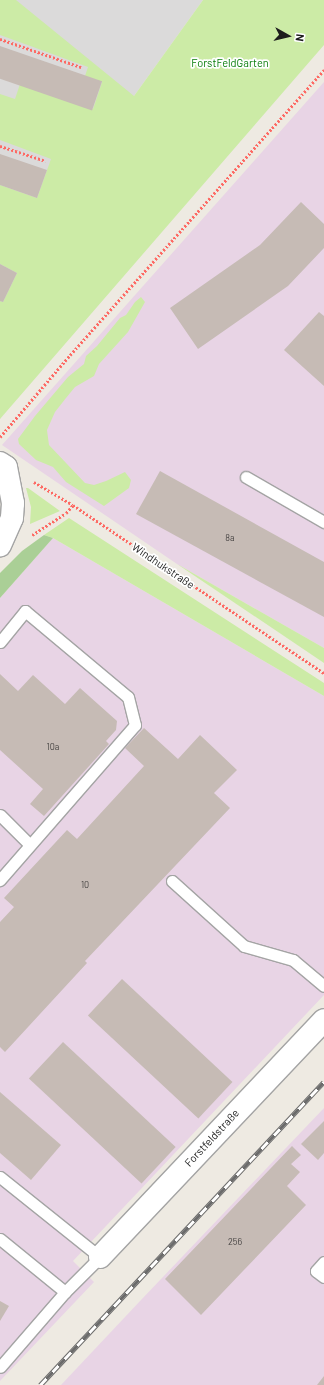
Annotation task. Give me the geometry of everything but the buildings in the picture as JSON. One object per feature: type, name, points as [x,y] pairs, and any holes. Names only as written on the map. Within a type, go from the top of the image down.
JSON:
[{"type":"street","points":[[1,543],[12,518],[13,503],[3,465]]},
{"type":"street","name":"Forstfeldstraße","points":[[100,1257],[324,1020]]},
{"type":"lane","points":[[246,477],[324,522]]},
{"type":"lane","points":[[0,642],[25,611],[128,697],[135,725],[0,880]]},
{"type":"lane","points":[[0,815],[30,845]]},
{"type":"lane","points":[[172,881],[244,946],[293,960],[324,986]]},
{"type":"lane","points":[[0,1177],[100,1257],[65,1292],[0,1367]]},
{"type":"lane","points":[[0,1239],[65,1292]]},
{"type":"lane","points":[[324,1262],[316,1271],[324,1278]]},
{"type":"path","points":[[0,39],[81,67]]},
{"type":"path","points":[[0,437],[50,378],[324,70]]},
{"type":"path","points":[[0,146],[46,161]]},
{"type":"path","name":"Windhukstraße","points":[[3,465],[73,505],[324,673]]},
{"type":"path","points":[[1,543],[32,534],[66,513],[73,505]]},
{"type":"shaded area","points":[[0,0],[203,0],[134,96],[0,419]]},
{"type":"shaded area","points":[[324,82],[324,648],[177,564],[2,445]]},
{"type":"shaded area","points":[[53,538],[324,696],[324,995],[73,1261],[94,1282],[0,1381],[0,598]]},
{"type":"shaded area","points":[[324,1108],[324,1385],[61,1385],[141,1300]]},
{"type":"green space","name":"ForstFeldGarten","points":[[0,0],[16,0],[134,96],[203,0],[324,0],[324,45],[0,419],[0,301],[3,302],[17,273],[0,264],[0,185],[37,198],[51,159],[0,140],[0,94],[15,99],[20,84],[93,109],[102,82],[85,76],[88,67],[0,35]]},
{"type":"green space","points":[[141,297],[145,302],[128,332],[99,364],[94,376],[75,387],[55,412],[47,430],[49,445],[85,483],[94,485],[125,472],[131,480],[129,488],[104,506],[66,482],[53,467],[36,460],[19,444],[18,439],[35,416],[68,377],[84,364],[86,356],[97,346],[120,318],[126,315],[135,302]]},
{"type":"green space","points":[[26,488],[60,511],[30,524],[31,507]]},
{"type":"green space","points":[[69,518],[324,683],[324,696],[53,538],[44,535]]},
{"type":"green space","points":[[44,535],[53,538],[0,598],[0,573],[22,551]]},
{"type":"green space","points":[[177,564],[324,648],[324,663]]},
{"type":"railway","points":[[40,1385],[324,1082]]}]
